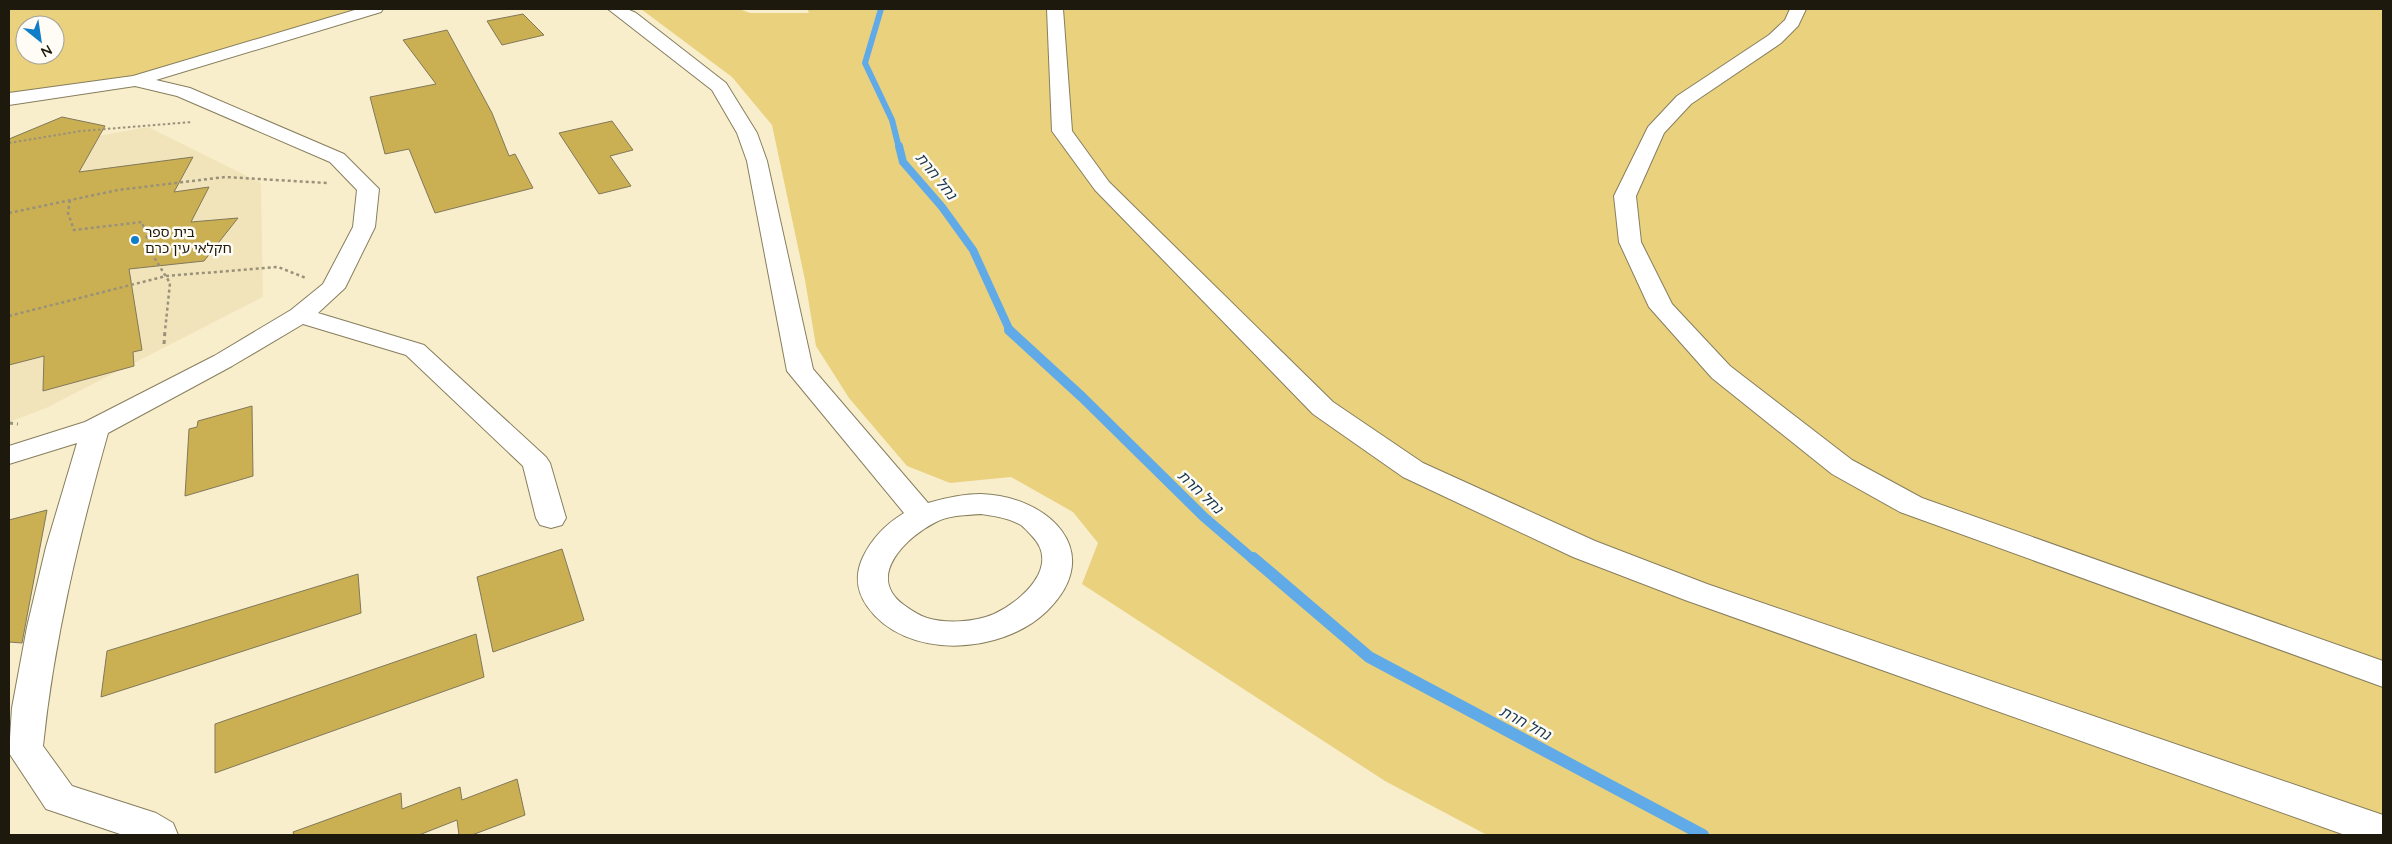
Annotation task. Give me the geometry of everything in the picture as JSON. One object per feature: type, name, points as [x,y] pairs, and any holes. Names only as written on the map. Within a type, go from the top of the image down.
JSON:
[{"type":"street","points":[[9,99],[135,81],[375,9]]},
{"type":"street","points":[[616,9],[630,17],[719,87],[747,133],[757,161],[800,371],[923,516]]},
{"type":"street","points":[[1056,9],[1058,90],[1062,131],[1102,186],[1323,408],[1413,470],[1584,549],[1696,592],[2383,832]]},
{"type":"street","points":[[1798,9],[1792,22],[1775,39],[1684,100],[1655,131],[1625,196],[1630,242],[1661,307],[1721,372],[1791,429],[1842,467],[1911,505],[2383,674]]},
{"type":"street","points":[[9,455],[95,428],[223,361],[300,315],[333,288],[364,227],[368,189],[337,158],[183,92],[135,81]]},
{"type":"street","points":[[300,315],[415,350],[536,463],[551,518]]},
{"type":"street","points":[[95,428],[53,584],[31,690],[25,749],[59,798],[142,825],[159,835]]},
{"type":"street","points":[[981,504],[1010,509],[1034,519],[1053,540],[1058,560],[1051,583],[1034,604],[1008,621],[978,631],[944,633],[913,627],[889,613],[874,594],[872,573],[880,550],[898,531],[923,516],[950,507],[981,504]]},
{"type":"path","points":[[9,143],[81,131],[244,118]]},
{"type":"path","points":[[9,213],[118,190],[226,178],[298,183]]},
{"type":"path","points":[[70,200],[68,213],[74,230],[142,222],[152,254],[170,283],[164,344]]},
{"type":"path","points":[[9,316],[166,276],[278,267],[333,288]]},
{"type":"shaded area","points":[[9,9],[355,9],[121,81],[9,95]]},
{"type":"shaded area","points":[[641,9],[739,9],[750,13],[809,13],[807,9],[2381,9],[2383,13],[2383,835],[1487,835],[1385,781],[1082,584],[1098,543],[1073,512],[1011,477],[950,483],[907,466],[849,398],[816,346],[805,280],[772,125],[732,77]]},
{"type":"shaded area","name":"בית ספר חקלאי עין כרם","points":[[148,127],[261,183],[263,297],[46,408],[9,422],[9,152]]},
{"type":"building","points":[[523,14],[544,35],[502,45],[487,21]]},
{"type":"building","points":[[447,30],[492,113],[509,156],[515,154],[533,188],[435,213],[409,149],[385,154],[370,97],[436,84],[403,40]]},
{"type":"building","name":"בית ספר חקלאי עין כרם","points":[[62,117],[105,126],[79,172],[193,157],[174,192],[209,187],[191,222],[238,218],[204,261],[129,269],[142,350],[133,352],[134,366],[43,391],[44,356],[9,365],[9,139]]},
{"type":"building","points":[[612,121],[633,150],[610,156],[631,186],[599,194],[559,133]]},
{"type":"building","points":[[252,406],[253,476],[185,496],[189,429],[197,427],[198,421]]},
{"type":"building","points":[[47,510],[22,643],[9,642],[9,520]]},
{"type":"building","points":[[562,549],[584,620],[493,652],[477,577]]},
{"type":"building","points":[[358,574],[361,613],[101,697],[107,651]]},
{"type":"building","points":[[476,634],[484,677],[215,773],[215,724]]},
{"type":"building","points":[[517,779],[525,815],[472,835],[459,835],[457,820],[419,835],[294,835],[293,832],[401,793],[402,809],[460,787],[462,800]]},
{"type":"waterway","name":"נחל חרת","points":[[881,9],[865,63],[892,120],[899,148]]},
{"type":"waterway","name":"נחל חרת","points":[[899,146],[903,162],[942,207],[973,250],[1010,331]]},
{"type":"waterway","name":"נחל חרת","points":[[1010,331],[1082,397],[1204,517],[1254,560]]},
{"type":"waterway","name":"נחל חרת","points":[[1253,558],[1369,657],[1703,835]]},
{"type":"place","name":"בית ספר חקלאי עין כרם","points":[[135,240]]}]
